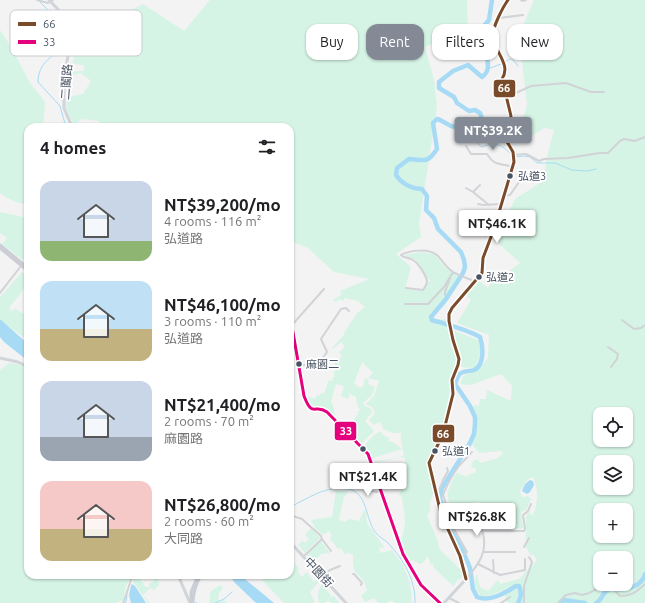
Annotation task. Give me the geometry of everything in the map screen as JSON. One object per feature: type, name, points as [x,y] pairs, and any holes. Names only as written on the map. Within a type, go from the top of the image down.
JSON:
[{"type":"main road","points":[[0,245],[23,265]]},
{"type":"main road","points":[[0,248],[23,265]]},
{"type":"main road","points":[[192,603],[191,592],[196,579]]},
{"type":"main road","points":[[192,603],[196,584],[199,579]]},
{"type":"street","points":[[37,0],[50,1]]},
{"type":"street","points":[[497,24],[508,0]]},
{"type":"street","points":[[521,0],[523,2],[526,0]]},
{"type":"street","name":"二鬮路","points":[[50,1],[60,10]]},
{"type":"street","points":[[499,18],[523,15]]},
{"type":"street","points":[[466,579],[461,556],[441,514],[429,463],[443,434],[453,394],[452,378],[459,359],[450,329],[449,314],[452,308],[482,273],[483,258],[494,230],[514,156],[507,143],[506,137],[511,119],[502,79],[506,70],[499,53]]},
{"type":"street","name":"二鬮路","points":[[68,56],[64,79],[64,108],[70,123]]},
{"type":"street","points":[[507,97],[531,86],[566,83],[591,92],[604,92]]},
{"type":"street","points":[[514,156],[526,154],[539,161],[544,159],[568,158],[600,152],[608,153],[624,139],[635,141],[645,137]]},
{"type":"street","points":[[466,146],[472,154],[487,154],[493,162],[512,167]]},
{"type":"street","points":[[504,196],[510,195],[519,182],[531,174]]},
{"type":"street","points":[[473,192],[480,185]]},
{"type":"street","points":[[466,188],[489,205]]},
{"type":"street","points":[[478,204],[501,204]]},
{"type":"street","points":[[406,288],[423,290],[427,281],[417,263],[401,255],[413,251],[429,251],[437,256],[453,272],[474,282]]},
{"type":"street","points":[[0,292],[23,265]]},
{"type":"street","points":[[405,304],[428,304],[444,287],[453,272]]},
{"type":"street","points":[[445,295],[450,277]]},
{"type":"street","points":[[294,323],[324,289]]},
{"type":"street","points":[[299,364],[315,366],[320,362],[327,352],[322,339],[341,309],[346,308],[350,311]]},
{"type":"street","points":[[622,320],[634,329],[641,328],[645,325]]},
{"type":"street","points":[[294,336],[304,396],[308,406],[313,409],[327,412],[365,450],[403,554],[422,585],[440,603]]},
{"type":"street","points":[[608,346],[618,354],[617,359],[611,367]]},
{"type":"street","points":[[0,358],[24,365]]},
{"type":"street","points":[[461,556],[467,552],[455,531],[443,495],[450,478],[472,452]]},
{"type":"street","points":[[437,496],[448,471],[447,468]]},
{"type":"street","points":[[358,486],[366,488],[373,493],[380,492]]},
{"type":"street","points":[[483,531],[524,531],[523,514],[528,511],[531,504]]},
{"type":"street","points":[[444,603],[472,572],[484,552],[483,531],[477,515],[478,505]]},
{"type":"street","points":[[294,516],[302,519],[321,536],[331,551]]},
{"type":"street","points":[[524,547],[529,538]]},
{"type":"street","points":[[304,556],[322,539]]},
{"type":"street","name":"中園街","points":[[294,546],[346,603]]},
{"type":"street","points":[[484,552],[515,552]]},
{"type":"street","points":[[524,603],[524,586],[532,562],[529,557]]},
{"type":"street","points":[[478,564],[500,575],[525,570],[525,559]]},
{"type":"street","points":[[492,560],[494,573]]},
{"type":"street","points":[[322,576],[330,570],[340,566]]},
{"type":"street","points":[[353,574],[362,583],[361,585]]},
{"type":"street","points":[[122,603],[125,601],[127,587],[132,579]]},
{"type":"street","points":[[180,579],[192,603]]},
{"type":"street","points":[[558,603],[566,595],[575,593],[582,595],[586,594],[604,585],[609,585],[620,596],[638,591],[645,584]]},
{"type":"street","points":[[501,603],[510,597]]},
{"type":"street","points":[[449,598],[459,603]]},
{"type":"green space","points":[[210,0],[467,0],[468,24],[432,24],[432,44],[425,47],[434,80],[437,107],[419,223],[421,237],[396,254],[411,267],[405,289],[422,291],[430,280],[426,277],[415,259],[405,255],[420,252],[434,254],[444,266],[453,273],[463,277],[454,291],[455,292],[453,292],[444,306],[435,312],[433,317],[435,319],[448,320],[447,328],[478,340],[480,347],[479,357],[475,367],[467,368],[456,365],[451,379],[449,403],[441,436],[428,461],[434,491],[430,502],[430,511],[427,516],[438,541],[439,549],[457,567],[462,569],[462,578],[459,579],[453,586],[434,568],[433,564],[431,565],[428,556],[423,563],[420,564],[413,560],[410,562],[401,547],[405,520],[402,497],[399,495],[404,480],[379,476],[378,473],[387,475],[388,469],[405,462],[405,458],[401,457],[374,462],[404,456],[401,433],[393,433],[383,429],[381,423],[379,422],[374,425],[369,420],[375,414],[373,408],[366,404],[374,396],[379,381],[368,378],[373,373],[362,362],[354,383],[358,387],[363,387],[365,378],[369,380],[368,384],[375,387],[372,395],[363,403],[371,409],[372,413],[365,421],[374,431],[361,444],[343,426],[344,425],[349,431],[353,430],[354,426],[349,421],[353,421],[358,414],[357,412],[360,410],[357,405],[356,397],[350,394],[348,399],[341,396],[344,386],[336,384],[331,402],[335,415],[332,415],[324,408],[314,407],[308,401],[307,396],[315,399],[317,395],[319,396],[321,393],[324,394],[329,380],[333,381],[331,378],[334,378],[334,371],[336,371],[334,363],[342,356],[339,352],[345,347],[341,342],[333,349],[332,348],[344,335],[357,313],[365,307],[358,301],[345,298],[343,301],[340,299],[336,302],[333,300],[341,295],[340,291],[369,279],[334,272],[308,248],[294,243],[294,123],[98,123],[99,121],[81,119],[77,123],[73,123],[66,108],[67,97],[83,94],[91,81],[81,73],[67,77],[68,72],[83,71],[85,66],[72,63],[74,56],[142,56],[142,10],[132,10],[143,4],[184,31]]},
{"type":"green space","points":[[534,0],[645,0],[645,603],[520,603],[522,598],[522,589],[520,585],[510,587],[492,595],[481,596],[475,585],[477,574],[480,587],[488,591],[498,580],[500,584],[519,579],[537,560],[533,554],[531,556],[526,547],[526,517],[528,512],[533,516],[537,501],[537,492],[533,477],[528,479],[520,491],[522,497],[528,496],[531,499],[526,510],[521,512],[523,528],[521,529],[504,526],[495,527],[489,507],[480,507],[480,502],[475,502],[475,507],[456,515],[448,498],[448,490],[456,473],[468,477],[468,475],[476,472],[475,468],[471,467],[473,461],[478,459],[480,463],[498,458],[503,453],[500,451],[479,453],[471,443],[475,433],[477,421],[473,407],[475,405],[479,406],[480,399],[486,399],[487,390],[511,401],[512,386],[501,374],[471,385],[460,384],[463,376],[478,370],[488,358],[489,335],[457,323],[471,300],[465,294],[478,280],[488,288],[492,279],[497,280],[520,263],[495,240],[515,199],[543,181],[554,130],[545,128],[523,140],[508,137],[525,113],[527,105],[522,60],[563,60],[563,24],[524,24]]},
{"type":"green space","points":[[0,30],[10,45],[10,56],[16,56],[30,83],[45,102],[43,123],[24,123],[24,204],[7,198],[0,193]]},
{"type":"green space","points":[[0,212],[24,217],[24,261],[2,244],[7,238],[0,233]]},
{"type":"green space","points":[[22,272],[24,274],[24,289],[9,308],[12,311],[15,308],[24,314],[24,337],[2,322],[0,316],[0,297]]},
{"type":"green space","points":[[9,363],[24,367],[24,579],[130,579],[126,586],[123,600],[117,603],[0,603],[0,370]]},
{"type":"green space","points":[[381,431],[383,435],[389,438],[388,441],[393,442],[402,449],[373,458],[363,447],[374,435]]},
{"type":"green space","points":[[336,491],[348,491],[346,496],[344,496],[339,520],[345,522],[349,519],[359,521],[364,510],[366,512],[367,523],[384,547],[379,548],[380,553],[392,550],[403,565],[410,583],[412,603],[394,603],[392,600],[386,603],[378,603],[374,598],[365,602],[361,596],[367,590],[364,581],[355,572],[353,565],[353,554],[347,553],[345,555],[341,548],[338,549],[330,538],[332,535],[329,531],[323,535],[316,529],[311,520],[332,517]]},
{"type":"green space","points":[[311,528],[320,538],[305,553],[298,545],[302,541],[305,543],[309,539],[305,535]]},
{"type":"green space","points":[[321,541],[330,553],[321,554],[313,562],[306,554]]},
{"type":"green space","points":[[294,564],[299,568],[298,572],[302,577],[307,572],[314,582],[319,575],[322,578],[310,592],[315,603],[284,603],[261,579],[294,579]]},
{"type":"green space","points":[[141,579],[144,586],[149,587],[149,584],[154,581],[154,579],[158,579],[159,585],[154,590],[150,588],[143,595],[150,603],[148,603],[132,580]]},
{"type":"green space","points":[[324,581],[328,585],[325,588],[339,603],[331,603],[328,600],[325,603],[319,603],[318,591]]},
{"type":"green space","points":[[220,585],[223,588],[219,593],[218,599],[220,602],[224,600],[227,603],[209,603],[210,592]]},
{"type":"green space","points":[[515,588],[518,588],[519,592],[516,603],[508,603],[506,601],[505,594]]},
{"type":"water","points":[[0,319],[24,340],[24,358],[4,342],[0,337]]},
{"type":"water","points":[[530,480],[533,481],[534,485],[527,494],[522,491],[525,484]]},
{"type":"water","points":[[232,579],[245,579],[274,603],[256,603]]},
{"type":"water","points":[[132,584],[135,586],[146,603],[131,603],[129,595]]},
{"type":"waterway","points":[[492,0],[489,20],[473,39],[473,43],[487,56],[488,67],[485,75],[482,77],[468,65],[453,71],[439,82],[439,88],[454,97],[457,103],[469,111],[475,110],[480,113],[483,123],[482,130],[477,135],[464,129],[451,126],[437,119],[433,123],[437,149],[434,154],[425,160],[409,159],[397,168],[396,175],[401,181],[408,185],[422,189],[427,196],[426,210],[434,218],[438,229],[461,252],[464,260],[465,267],[463,273],[446,299],[431,317],[432,320],[475,334],[480,337],[482,345],[482,360],[478,368],[460,373],[455,384],[470,406],[475,417],[474,434],[469,445],[442,488],[440,498],[451,531],[463,551],[470,568],[473,589],[477,597],[492,598],[516,586],[519,586],[521,595],[518,603]]},
{"type":"waterway","points":[[40,2],[48,10]]},
{"type":"waterway","points":[[52,56],[47,60],[39,73],[38,82],[60,106],[65,123]]},
{"type":"waterway","points":[[488,69],[510,59],[518,66]]},
{"type":"waterway","points":[[477,135],[477,142],[482,147],[495,144],[505,148],[512,155]]},
{"type":"waterway","points":[[515,157],[530,157],[537,163],[555,163],[572,170],[587,171],[596,169]]},
{"type":"waterway","points":[[294,505],[318,493],[332,489],[348,489],[359,495],[363,501],[372,528],[394,549],[408,570],[415,594],[415,603]]},
{"type":"waterway","points":[[633,586],[641,581],[645,574]]},
{"type":"waterway","points":[[596,603],[606,591]]},
{"type":"waterway","points":[[215,603],[224,599],[232,592]]},
{"type":"waterway","points":[[124,603],[126,602],[127,595]]},
{"type":"waterway","points":[[561,603],[563,600],[585,603]]},
{"type":"transit line","name":"66","points":[[466,579],[460,556],[441,514],[429,463],[443,434],[453,394],[452,380],[459,359],[453,340],[449,314],[452,308],[482,273],[483,258],[494,229],[514,162],[513,152],[506,140],[506,133],[511,116],[502,79],[505,68],[496,47],[493,35],[496,22],[508,0]]},
{"type":"transit line","name":"33","points":[[294,338],[304,396],[307,403],[312,409],[319,409],[327,412],[368,454],[403,554],[421,585],[440,603]]},
{"type":"place","name":"弘道3","points":[[510,176]]},
{"type":"place","name":"弘道2","points":[[479,277]]},
{"type":"place","name":"麻園二","points":[[299,364]]},
{"type":"place","name":"弘道1","points":[[435,451]]}]
